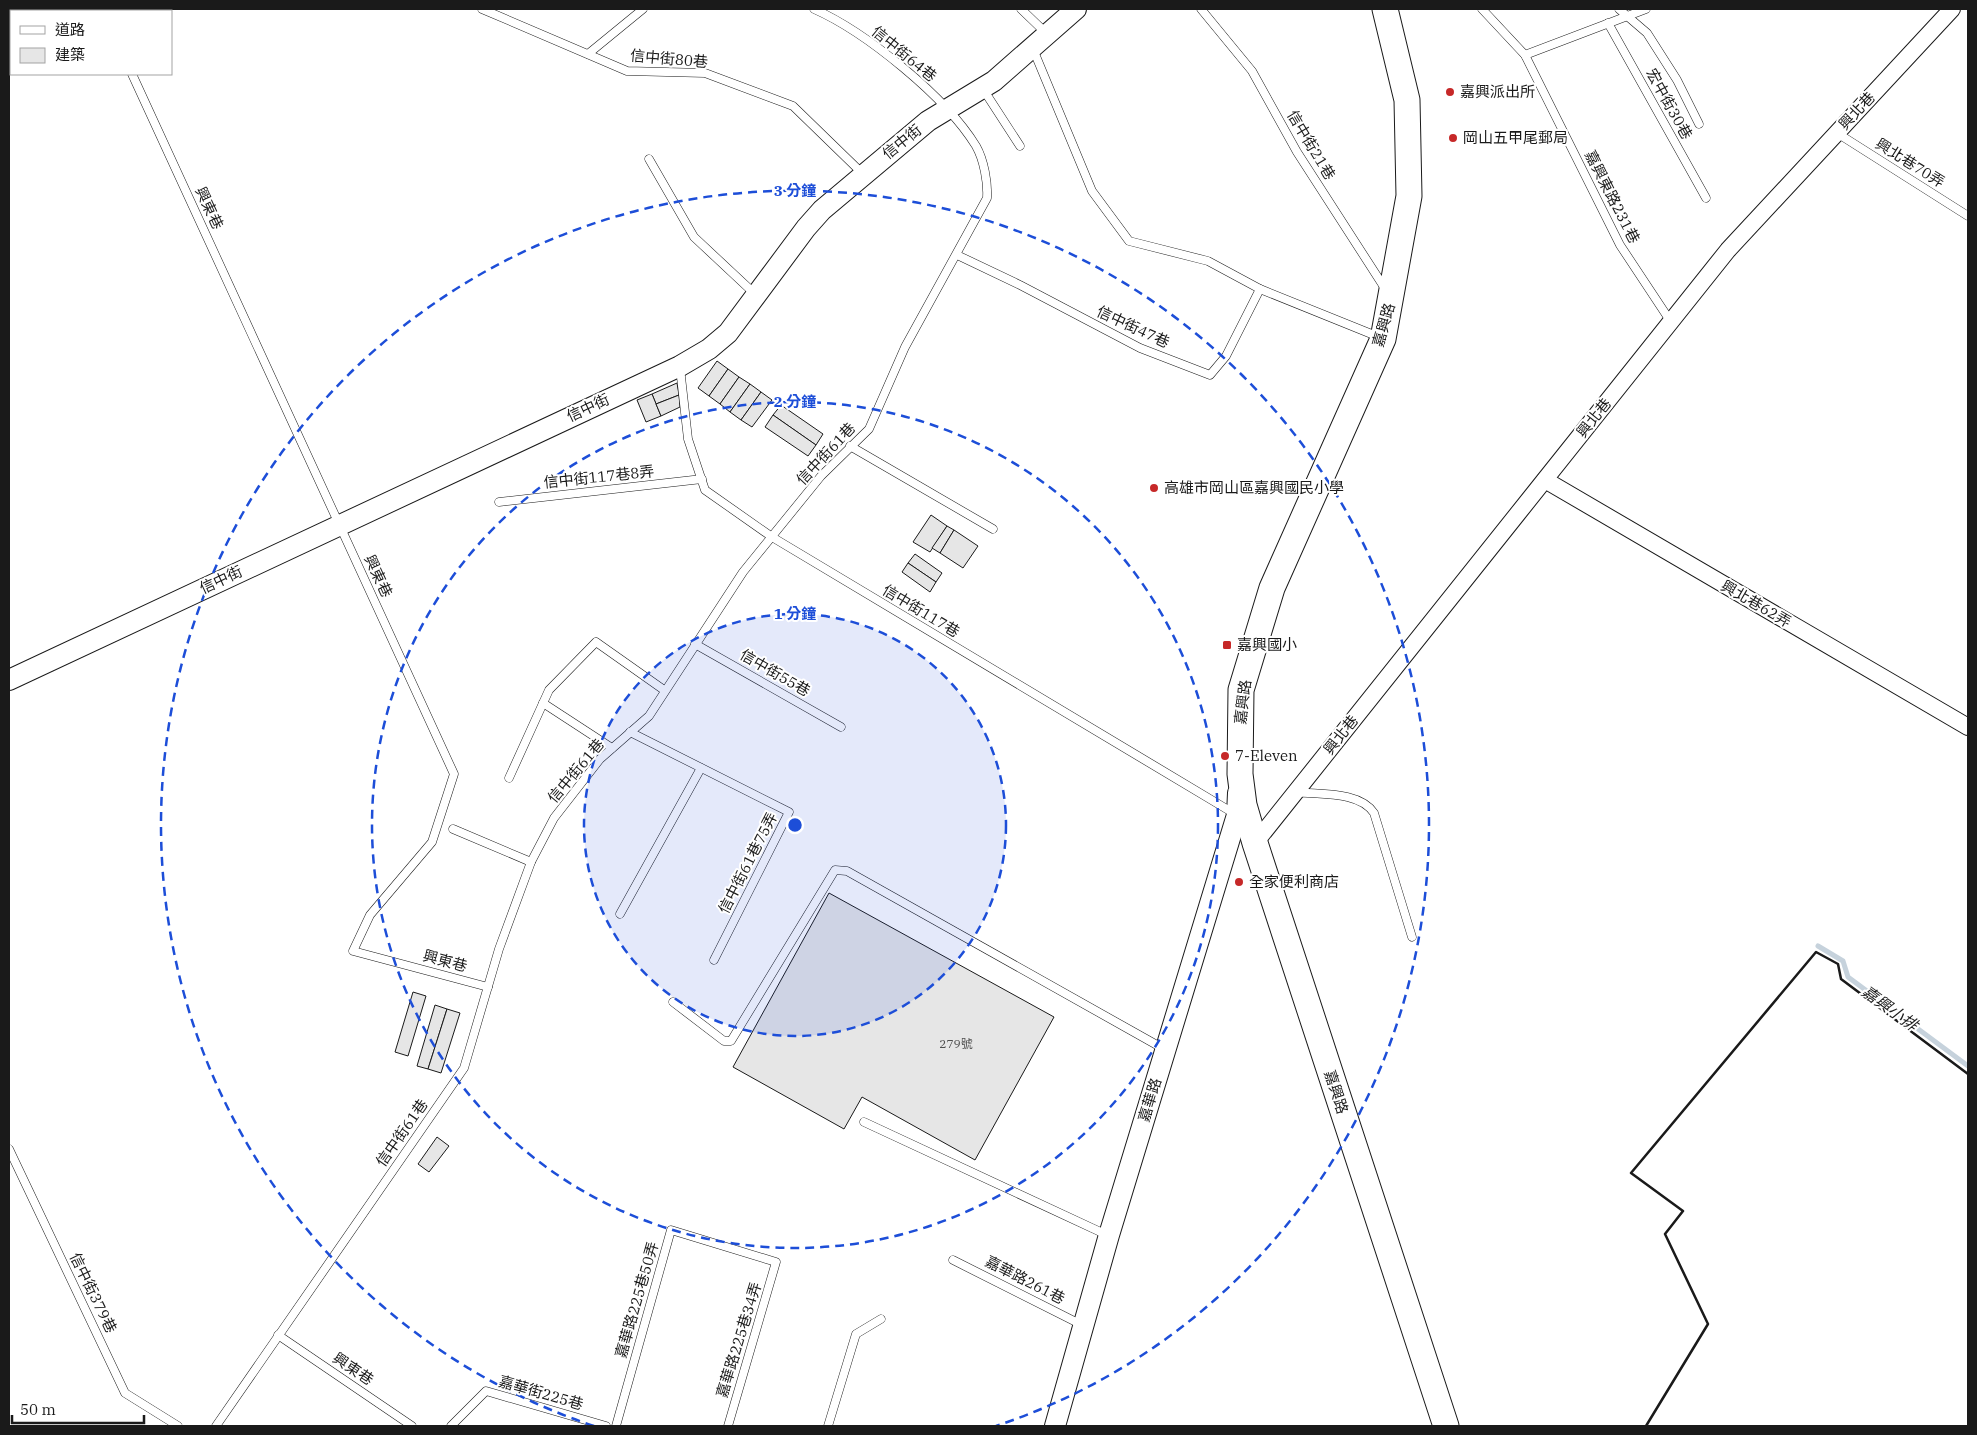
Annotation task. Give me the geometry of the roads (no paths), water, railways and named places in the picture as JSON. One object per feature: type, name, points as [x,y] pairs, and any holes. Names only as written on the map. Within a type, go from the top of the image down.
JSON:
[{"type":"main road","name":"嘉興路","points":[[1385,9],[1407,100],[1410,196],[1392,300],[1383,339],[1272,588],[1241,690],[1240,774],[1244,806],[1255,843],[1446,1426]]},
{"type":"street","name":"信中街","points":[[9,680],[680,366],[709,350],[728,333],[806,228],[822,210],[928,121],[982,89],[1033,49],[1076,9]]},
{"type":"street","name":"興北巷","points":[[1255,843],[1728,250],[1952,9]]},
{"type":"street","name":"興北巷62弄","points":[[1544,480],[1968,727]]},
{"type":"street","name":"嘉華路","points":[[1055,1426],[1109,1235],[1237,815],[1240,774]]},
{"type":"lane","name":"信中街80巷","points":[[482,9],[627,71],[705,73],[793,106],[863,174]]},
{"type":"lane","points":[[588,54],[643,9]]},
{"type":"lane","name":"信中街64巷","points":[[814,9],[840,21],[878,48],[949,109]]},
{"type":"lane","points":[[1021,9],[1048,35]]},
{"type":"lane","name":"信中街21巷","points":[[1201,9],[1252,71],[1297,152],[1392,300]]},
{"type":"lane","name":"嘉興東路231巷","points":[[1482,9],[1525,55],[1620,245],[1671,322]]},
{"type":"lane","points":[[1619,9],[1647,34],[1678,80],[1699,124]]},
{"type":"lane","points":[[1525,55],[1646,9]]},
{"type":"lane","name":"宏中街30巷","points":[[1608,23],[1706,198]]},
{"type":"lane","points":[[1033,49],[1092,191],[1129,241],[1208,261],[1260,288],[1383,339]]},
{"type":"lane","name":"興東巷","points":[[132,75],[454,774],[432,842],[370,915],[353,951],[488,987]]},
{"type":"lane","points":[[982,89],[1020,146]]},
{"type":"lane","name":"信中街61巷","points":[[216,1426],[464,1068],[499,949],[531,862],[554,818],[600,759],[649,716],[664,690],[743,572],[821,476],[869,429],[905,347],[987,198],[988,190],[977,147],[949,109]]},
{"type":"lane","name":"興北巷70弄","points":[[1837,133],[1968,216]]},
{"type":"lane","points":[[649,159],[694,237],[757,296]]},
{"type":"lane","name":"信中街47巷","points":[[957,255],[1020,285],[1140,348],[1210,375],[1226,356],[1260,288]]},
{"type":"lane","name":"信中街117巷","points":[[680,366],[688,438],[706,490],[772,537],[1237,815]]},
{"type":"lane","points":[[850,446],[993,529]]},
{"type":"lane","name":"信中街117巷8弄","points":[[499,502],[702,479]]},
{"type":"lane","points":[[508,778],[549,690],[596,642],[664,690]]},
{"type":"lane","name":"信中街55巷","points":[[695,644],[841,727]]},
{"type":"lane","points":[[543,702],[612,748]]},
{"type":"lane","name":"信中街61巷75弄","points":[[630,732],[789,812],[714,960]]},
{"type":"lane","points":[[620,914],[701,768]]},
{"type":"lane","points":[[1296,792],[1358,799],[1368,804],[1374,813],[1412,937]]},
{"type":"lane","points":[[453,830],[531,862]]},
{"type":"lane","points":[[673,1002],[724,1041],[731,1041],[835,870],[847,871],[1166,1050]]},
{"type":"lane","points":[[864,1122],[1109,1235]]},
{"type":"lane","name":"信中街379巷","points":[[9,1149],[125,1393],[178,1426]]},
{"type":"lane","name":"嘉華路225巷50弄","points":[[616,1426],[671,1230],[776,1262]]},
{"type":"lane","name":"嘉華路261巷","points":[[953,1260],[1084,1326]]},
{"type":"lane","name":"嘉華路225巷34弄","points":[[728,1426],[776,1262]]},
{"type":"lane","points":[[828,1426],[856,1334],[881,1319]]},
{"type":"lane","name":"興東巷","points":[[278,1335],[412,1426]]},
{"type":"lane","name":"嘉華街225巷","points":[[451,1426],[486,1391],[606,1426]]},
{"type":"waterway","name":"嘉興小排","points":[[1818,946],[1843,961],[1848,977],[1968,1066]]},
{"type":"place","name":"嘉興派出所","points":[[1450,92]]},
{"type":"place","name":"岡山五甲尾郵局","points":[[1453,138]]},
{"type":"place","name":"高雄市岡山區嘉興國民小學","points":[[1154,488]]},
{"type":"place","name":"嘉興國小","points":[[1227,645]]},
{"type":"place","name":"7-Eleven","points":[[1225,756]]},
{"type":"place","name":"全家便利商店","points":[[1239,882]]}]
